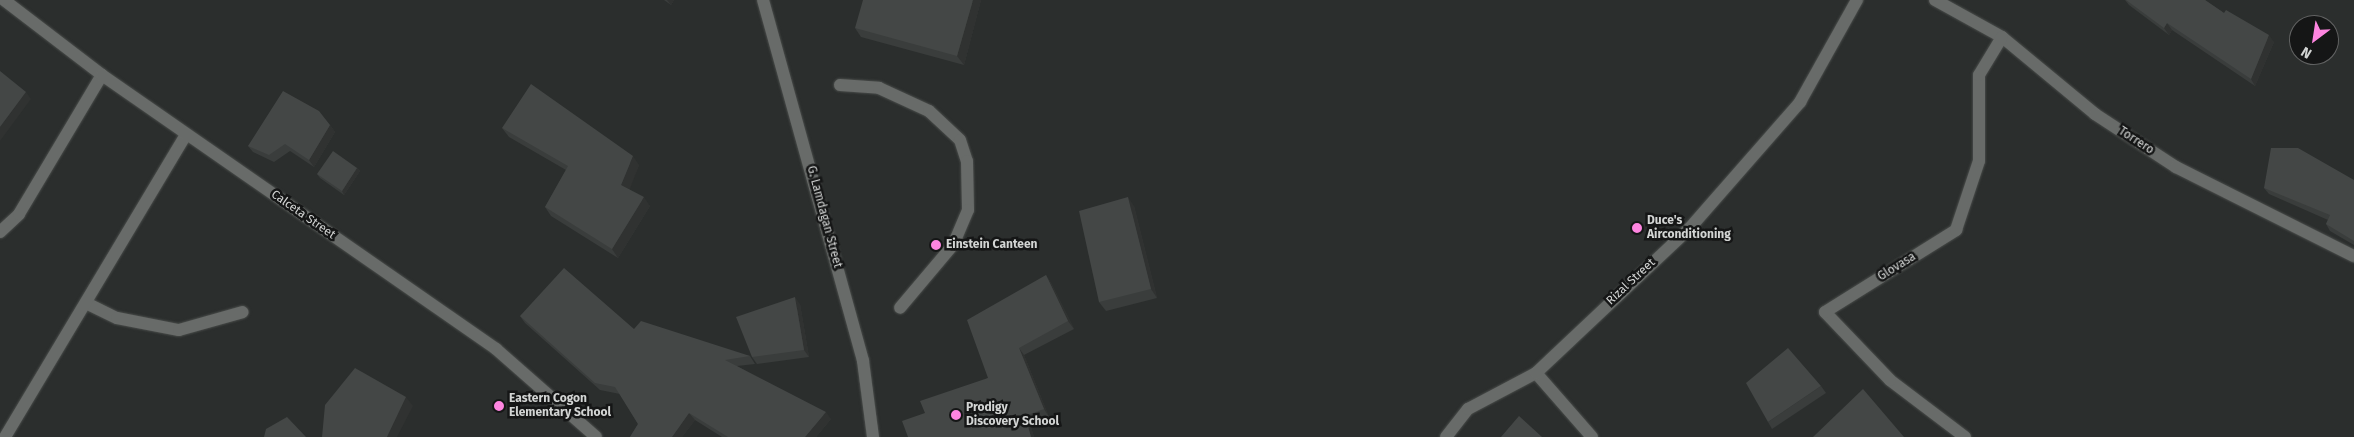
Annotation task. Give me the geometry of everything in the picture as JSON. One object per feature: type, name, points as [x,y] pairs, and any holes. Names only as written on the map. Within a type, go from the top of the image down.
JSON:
[{"type":"street","name":"Calceta Street","points":[[4,0],[102,75],[496,349],[596,437]]},
{"type":"street","name":"G. Lamdagan Street","points":[[763,0],[863,361],[874,437]]},
{"type":"street","name":"Rizal Street","points":[[1446,437],[1468,409],[1536,373],[1688,229],[1800,102],[1857,0]]},
{"type":"street","name":"Torrero","points":[[1935,0],[2002,37],[2095,114],[2176,167],[2354,256]]},
{"type":"street","name":"Glovasa","points":[[1964,437],[1890,380],[1825,312],[1956,230],[1979,161],[1978,75],[2002,37]]},
{"type":"street","points":[[0,232],[19,214],[102,75]]},
{"type":"street","points":[[840,85],[879,88],[929,111],[960,140],[967,161],[968,210],[953,245],[900,308]]},
{"type":"street","points":[[5,437],[88,304],[186,134]]},
{"type":"street","points":[[88,304],[117,318],[179,330],[243,312]]},
{"type":"street","points":[[1536,373],[1592,437]]},
{"type":"building","points":[[863,0],[973,0],[957,56],[855,28]]},
{"type":"building","points":[[2126,0],[2205,0],[2224,13],[2226,10],[2269,35],[2251,79],[2167,23],[2164,28]]},
{"type":"building","points":[[0,71],[26,92],[0,127]]},
{"type":"building","points":[[531,84],[633,156],[621,185],[644,197],[612,249],[545,207],[568,166],[502,128]]},
{"type":"building","points":[[283,91],[319,111],[330,125],[309,160],[285,144],[269,155],[248,146]]},
{"type":"building","points":[[2271,148],[2298,148],[2354,180],[2354,241],[2326,224],[2330,215],[2264,188]]},
{"type":"building","points":[[333,151],[357,168],[342,191],[317,174]]},
{"type":"building","points":[[1128,197],[1151,289],[1099,302],[1079,211]]},
{"type":"building","points":[[564,268],[634,329],[641,321],[750,356],[725,360],[826,412],[805,437],[728,437],[689,413],[672,437],[630,437],[638,424],[615,387],[595,383],[520,316]]},
{"type":"building","points":[[1046,275],[1068,321],[1019,348],[1044,409],[1025,416],[1031,437],[908,437],[902,421],[925,413],[920,401],[988,378],[967,320]]},
{"type":"building","points":[[795,297],[804,350],[752,357],[736,317]]},
{"type":"building","points":[[1788,348],[1821,386],[1768,422],[1746,383]]},
{"type":"building","points":[[355,368],[406,397],[387,437],[322,437],[325,405]]},
{"type":"building","points":[[1863,389],[1904,437],[1813,437]]},
{"type":"building","points":[[1519,416],[1542,437],[1501,437]]},
{"type":"building","points":[[287,417],[306,437],[264,437],[266,429]]},
{"type":"place","name":"Duce's Airconditioning","points":[[1637,228]]},
{"type":"place","name":"Einstein Canteen","points":[[936,245]]},
{"type":"place","name":"Eastern Cogon Elementary School","points":[[499,406]]},
{"type":"place","name":"Prodigy Discovery School","points":[[956,415]]}]
